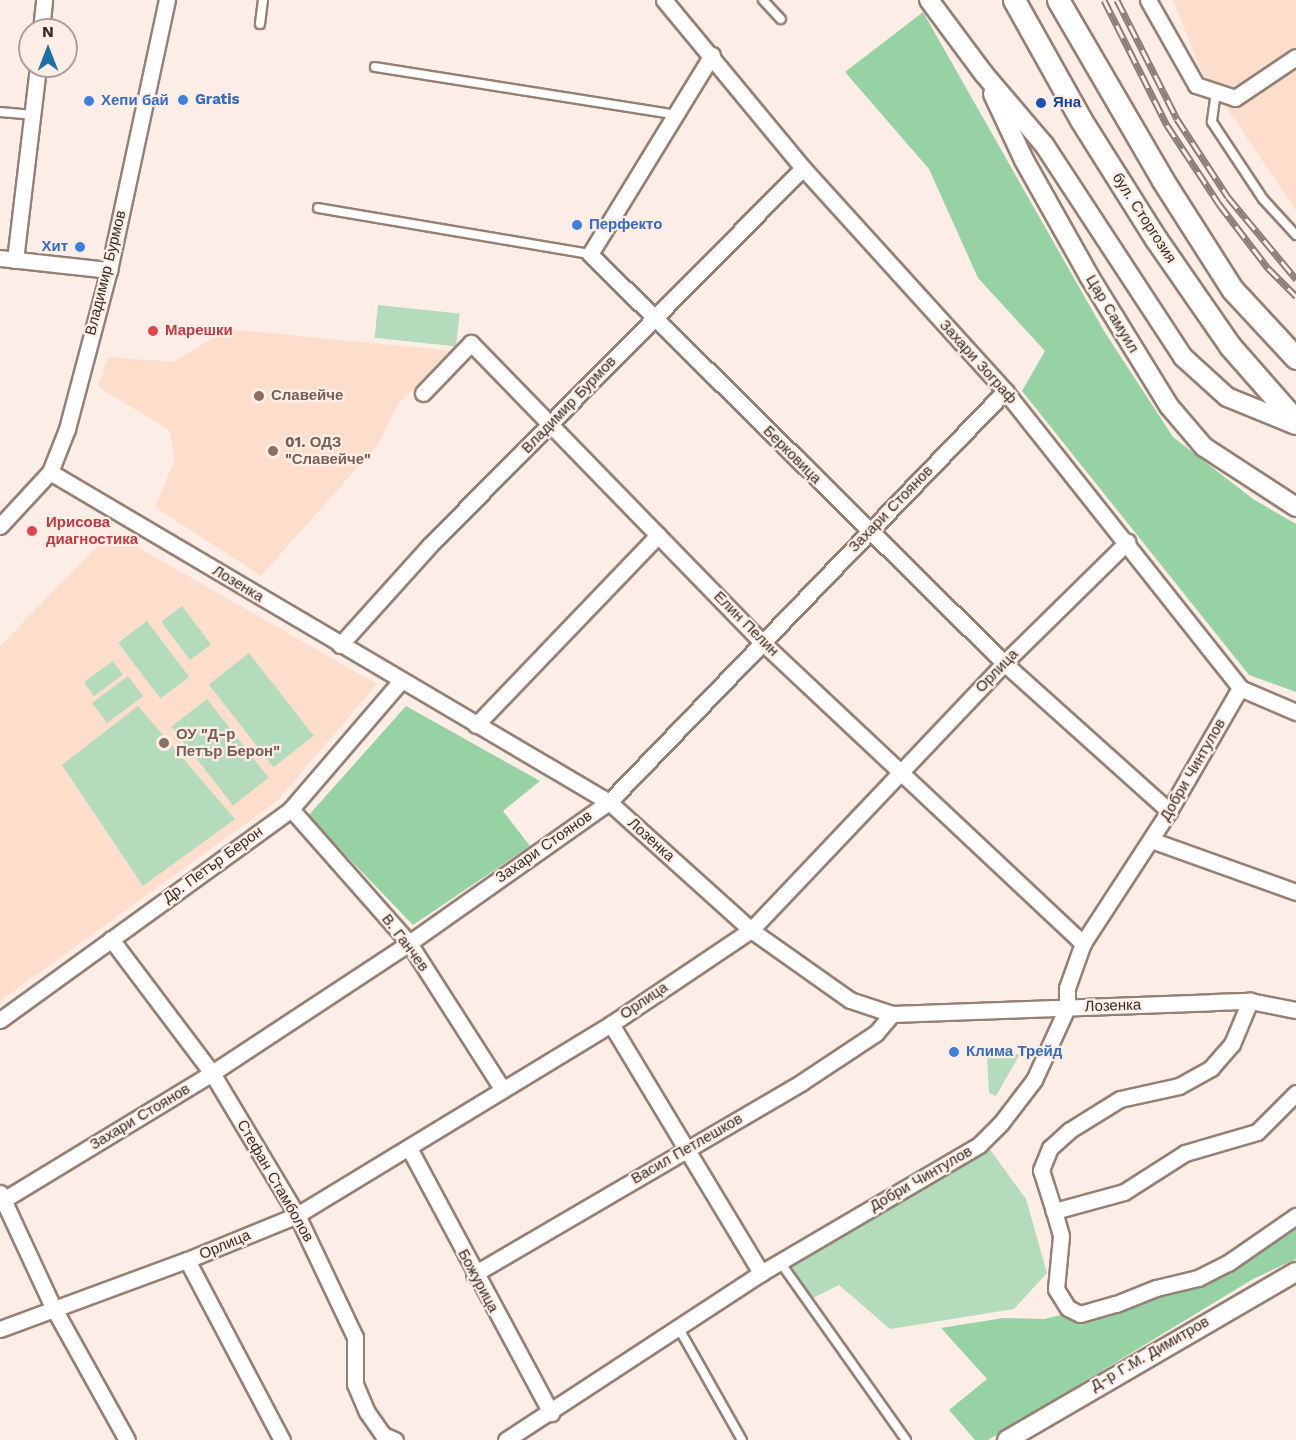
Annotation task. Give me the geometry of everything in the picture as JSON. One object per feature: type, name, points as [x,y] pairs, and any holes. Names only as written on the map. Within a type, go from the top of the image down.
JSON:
[{"type":"main road","name":"бул. Сторгозия","points":[[1014,0],[1081,120],[1155,238],[1230,346],[1296,421]]},
{"type":"main road","points":[[1058,0],[1162,179],[1232,289],[1296,358]]},
{"type":"street","points":[[42,18],[44,0]]},
{"type":"street","name":"Владимир Бурмов","points":[[0,526],[50,472],[67,429],[109,270],[167,0]]},
{"type":"street","name":"Захари Зограф","points":[[664,0],[712,55],[802,168],[1005,391],[1127,542],[1240,688],[1296,712]]},
{"type":"street","name":"Цар Самуил","points":[[929,0],[984,74],[1045,146],[1161,329],[1197,374],[1244,407],[1296,426]]},
{"type":"street","points":[[1149,0],[1196,85],[1235,98],[1296,57]]},
{"type":"street","points":[[590,254],[673,114],[712,55]]},
{"type":"street","name":"Цар Самуил","points":[[984,74],[1024,160],[1169,406],[1204,447],[1296,507]]},
{"type":"street","points":[[37,78],[33,115],[7,259],[109,270]]},
{"type":"street","name":"Владимир Бурмов","points":[[340,645],[430,545],[552,425],[653,317],[802,168]]},
{"type":"street","name":"Берковица","points":[[590,254],[868,533],[1004,663],[1169,811]]},
{"type":"street","name":"Елин Пелин","points":[[423,393],[471,343],[763,643],[904,772],[998,866],[1083,943]]},
{"type":"street","name":"Захари Стоянов","points":[[1,1198],[212,1073],[409,943],[609,802],[1005,391]]},
{"type":"street","name":"Лозенка","points":[[50,472],[400,682],[609,802],[751,930],[850,1000],[892,1014],[1250,1001],[1296,1010]]},
{"type":"street","points":[[476,725],[658,535]]},
{"type":"street","name":"Орлица","points":[[0,1329],[53,1307],[187,1260],[297,1215],[610,1024],[751,930],[904,772],[1004,663],[1127,542]]},
{"type":"street","name":"Др. Петър Берон","points":[[0,1020],[291,809],[400,682]]},
{"type":"street","name":"Добри Чинтулов","points":[[506,1440],[551,1413],[761,1273],[979,1145],[1034,1080],[1067,1008],[1067,988],[1083,943],[1169,811],[1240,688]]},
{"type":"street","name":"В. Ганчев","points":[[291,809],[409,943],[503,1090]]},
{"type":"street","points":[[1151,840],[1296,892]]},
{"type":"street","name":"Стефан Стамболов","points":[[111,939],[212,1073],[297,1215],[355,1337],[355,1384],[368,1412],[383,1435],[395,1440]]},
{"type":"street","points":[[1250,1001],[1232,1044],[1211,1068],[1179,1086],[1120,1099],[1070,1130],[1050,1148],[1041,1170],[1060,1236],[1056,1289],[1068,1308],[1080,1314],[1197,1278],[1228,1263],[1296,1216]]},
{"type":"street","name":"Васил Петлешков","points":[[474,1274],[802,1082],[876,1033],[892,1014]]},
{"type":"street","points":[[610,1024],[688,1148],[761,1273]]},
{"type":"street","points":[[1054,1211],[1124,1191],[1185,1153],[1257,1132],[1296,1093]]},
{"type":"street","name":"Божурица","points":[[409,1148],[474,1274],[551,1413]]},
{"type":"street","points":[[1,1198],[53,1307],[127,1440]]},
{"type":"street","points":[[187,1260],[282,1440]]},
{"type":"street","name":"Д-р Г.М. Димитров","points":[[1007,1440],[1296,1272]]},
{"type":"lane","points":[[260,24],[263,0]]},
{"type":"lane","points":[[763,0],[781,19]]},
{"type":"lane","points":[[375,68],[673,114]]},
{"type":"lane","points":[[1216,92],[1212,122],[1263,199],[1296,235]]},
{"type":"lane","points":[[0,112],[33,115]]},
{"type":"lane","points":[[318,208],[590,254]]},
{"type":"lane","points":[[780,1262],[906,1440]]},
{"type":"lane","points":[[678,1327],[742,1440]]},
{"type":"shaded area","points":[[1173,0],[1296,0],[1296,211],[1200,68]]},
{"type":"shaded area","name":"01. ОДЗ \"Славейче\"","points":[[228,329],[454,351],[398,404],[379,443],[261,576],[155,507],[175,459],[169,430],[98,387],[108,357],[173,362]]},
{"type":"shaded area","name":"ОУ \"Д-р Петър Берон\"","points":[[111,532],[377,684],[277,801],[0,1001],[0,646]]},
{"type":"green space","points":[[923,12],[1104,331],[1173,437],[1253,499],[1296,524],[1296,692],[1249,675],[1022,391],[1045,351],[978,278],[929,169],[845,72]]},
{"type":"green space","points":[[378,305],[460,314],[456,346],[375,338]]},
{"type":"green space","points":[[182,606],[211,644],[190,660],[161,622]]},
{"type":"green space","points":[[147,621],[189,677],[160,699],[118,643]]},
{"type":"green space","points":[[249,653],[314,736],[273,767],[209,684]]},
{"type":"green space","points":[[113,661],[123,675],[94,696],[84,682]]},
{"type":"green space","points":[[128,676],[143,696],[107,723],[92,703]]},
{"type":"green space","points":[[207,699],[269,778],[233,806],[172,727]]},
{"type":"green space","points":[[138,706],[235,819],[143,886],[62,765]]},
{"type":"green space","points":[[406,706],[540,781],[503,811],[530,846],[413,925],[308,816]]},
{"type":"green space","points":[[1020,1054],[996,1096],[989,1093],[987,1055]]},
{"type":"green space","points":[[989,1148],[1026,1199],[1047,1273],[1014,1309],[890,1329],[839,1285],[811,1299],[792,1268],[801,1258]]},
{"type":"green space","points":[[1296,1227],[1296,1259],[1253,1279],[988,1440],[975,1440],[949,1410],[987,1379],[941,1328],[1003,1318],[1044,1319],[1174,1288],[1216,1275]]},
{"type":"railway","points":[[1104,0],[1167,125],[1219,204],[1268,268],[1296,296]]},
{"type":"railway","points":[[1117,0],[1177,119],[1228,197],[1296,279]]},
{"type":"place","name":"Gratis","points":[[183,100]]},
{"type":"place","name":"Хепи бай","points":[[89,101]]},
{"type":"place","name":"Яна","points":[[1041,103]]},
{"type":"place","name":"Перфекто","points":[[577,225]]},
{"type":"place","name":"Хит","points":[[80,247]]},
{"type":"place","name":"Марешки","points":[[153,331]]},
{"type":"place","name":"Славейче","points":[[259,396]]},
{"type":"place","name":"01. ОДЗ \"Славейче\"","points":[[273,451]]},
{"type":"place","name":"Ирисова диагностика","points":[[32,531]]},
{"type":"place","name":"ОУ \"Д-р Петър Берон\"","points":[[164,743]]},
{"type":"place","name":"Клима Трейд","points":[[954,1052]]}]
